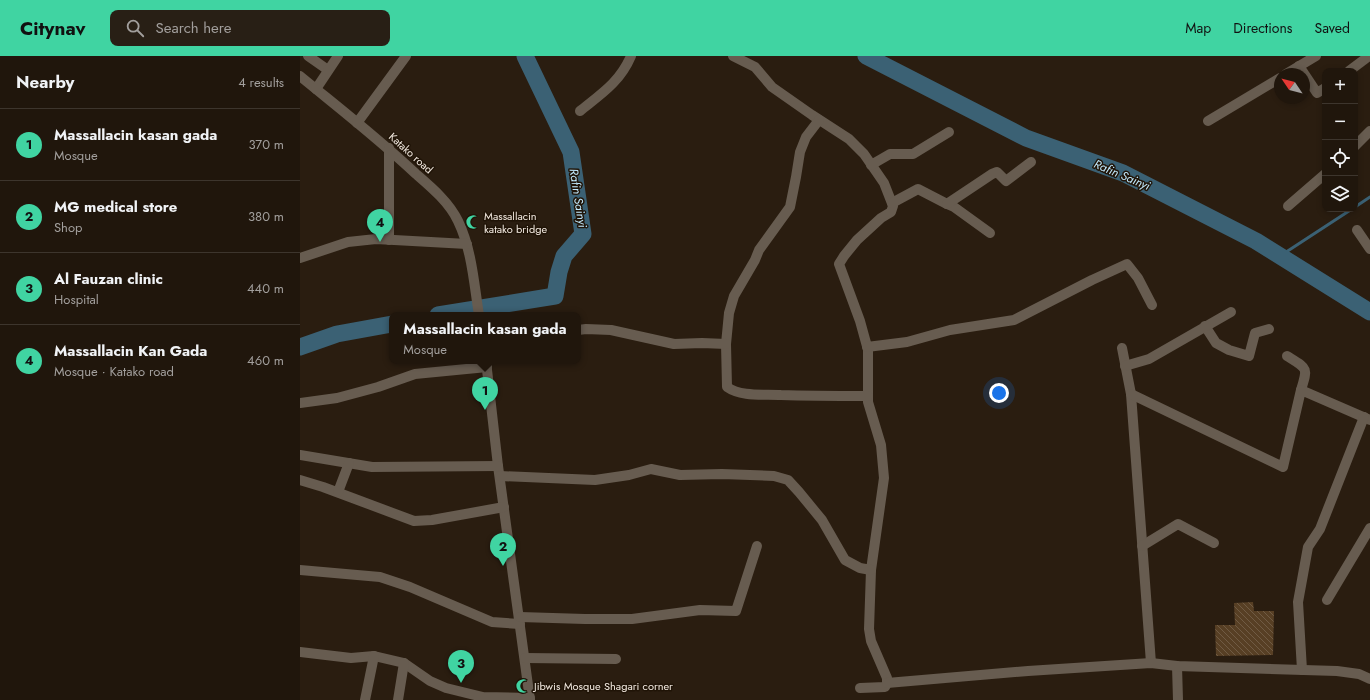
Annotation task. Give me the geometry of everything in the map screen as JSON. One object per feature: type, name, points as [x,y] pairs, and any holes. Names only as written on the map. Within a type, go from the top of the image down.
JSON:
[{"type":"street","points":[[300,61],[304,56]]},
{"type":"street","points":[[308,56],[328,70]]},
{"type":"street","points":[[308,86],[328,70],[338,56]]},
{"type":"street","points":[[357,122],[406,56]]},
{"type":"street","points":[[580,111],[617,80],[626,68],[632,56]]},
{"type":"street","points":[[733,56],[755,67],[772,86],[849,140],[864,154],[884,183],[893,206],[891,212],[881,218],[857,240],[839,264],[860,321],[867,347],[868,402],[881,445],[884,478],[871,570],[869,630],[871,641],[887,678],[887,683]]},
{"type":"street","points":[[1296,68],[1316,56]]},
{"type":"street","points":[[1353,68],[1369,56]]},
{"type":"street","points":[[1299,66],[1317,93],[1322,90]]},
{"type":"street","name":"Katako road","points":[[300,76],[308,86],[389,148],[434,190],[447,205],[458,220],[467,244],[479,312]]},
{"type":"street","points":[[1208,121],[1274,82]]},
{"type":"street","points":[[819,120],[806,137],[800,152],[790,207],[759,250],[755,260],[734,296],[729,313],[726,344],[727,386],[732,390],[752,394],[868,396]]},
{"type":"street","points":[[871,165],[890,154],[913,154],[949,132]]},
{"type":"street","points":[[1358,143],[1370,132]]},
{"type":"street","points":[[389,148],[389,240]]},
{"type":"street","points":[[947,204],[992,174],[997,172],[1006,181],[1031,162]]},
{"type":"street","points":[[1288,206],[1323,176]]},
{"type":"street","points":[[892,203],[918,189],[954,207],[990,233]]},
{"type":"street","points":[[1357,230],[1370,249]]},
{"type":"street","points":[[300,258],[348,242],[376,239],[467,244]]},
{"type":"street","points":[[867,347],[907,342],[950,330],[1014,320],[1092,280],[1127,264],[1138,278],[1152,305]]},
{"type":"street","points":[[1125,366],[1149,359],[1231,312]]},
{"type":"street","points":[[1205,326],[1216,343],[1229,350],[1249,356],[1255,333],[1269,329]]},
{"type":"street","points":[[581,330],[611,330],[674,344],[726,344]]},
{"type":"street","points":[[1122,348],[1130,394],[1151,663]]},
{"type":"street","points":[[1130,394],[1283,467],[1306,373],[1306,370],[1300,364],[1287,356]]},
{"type":"street","points":[[300,403],[337,398],[378,387],[415,374],[487,364],[499,471],[530,699],[483,697],[446,688],[430,681],[404,664],[374,656],[351,658],[300,652]]},
{"type":"street","points":[[1301,390],[1367,419],[1320,529],[1308,547],[1298,602],[1302,670]]},
{"type":"street","points":[[300,455],[372,467],[499,471],[595,480],[629,475],[651,469],[680,475],[722,474],[774,476],[788,480],[799,492],[822,520],[845,560],[860,568],[871,570]]},
{"type":"street","points":[[338,492],[349,463]]},
{"type":"street","points":[[300,480],[338,492],[414,521],[432,520],[504,507]]},
{"type":"street","points":[[1142,546],[1178,524],[1214,543]]},
{"type":"street","points":[[1327,600],[1370,528]]},
{"type":"street","points":[[300,570],[380,577],[410,587],[492,622],[632,618],[700,610],[736,611],[757,546]]},
{"type":"street","points":[[365,700],[374,656]]},
{"type":"street","points":[[525,658],[616,659]]},
{"type":"street","points":[[860,688],[885,687],[887,683],[1028,671],[1151,663],[1177,666],[1337,671],[1358,674],[1370,678]]},
{"type":"street","points":[[398,700],[404,664]]},
{"type":"street","points":[[1177,666],[1178,700]]},
{"type":"building","points":[[1253,602],[1254,611],[1274,611],[1273,655],[1216,656],[1215,625],[1235,625],[1234,603]]},
{"type":"waterway","name":"Rafin Sainyi","points":[[456,312],[555,296],[559,272],[564,256],[583,234],[571,152],[525,56]]},
{"type":"waterway","name":"Rafin Sainyi","points":[[866,56],[1026,138],[1123,173],[1256,241],[1370,312]]},
{"type":"waterway","points":[[1358,205],[1370,197]]},
{"type":"waterway","points":[[1280,256],[1347,212]]},
{"type":"waterway","name":"Rafin Sainyi","points":[[300,347],[337,334],[389,325]]},
{"type":"place","name":"Massallacin katako bridge","points":[[473,222]]},
{"type":"place","name":"Massallacin Kan Gada","points":[[380,242]]},
{"type":"place","name":"Massallacin kasan gada","points":[[485,410]]},
{"type":"place","name":"MG medical store","points":[[503,566]]},
{"type":"place","name":"Al Fauzan clinic","points":[[461,683]]},
{"type":"place","name":"Jibwis Mosque Shagari corner","points":[[523,686]]}]
